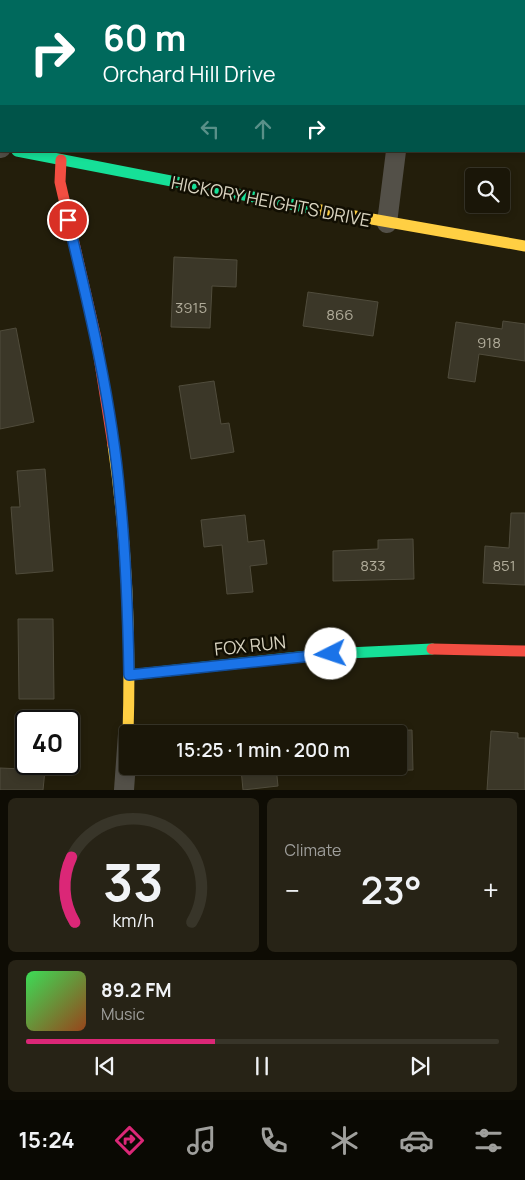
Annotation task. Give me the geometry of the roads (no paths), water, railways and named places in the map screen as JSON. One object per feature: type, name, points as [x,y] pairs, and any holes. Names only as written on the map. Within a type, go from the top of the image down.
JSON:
[{"type":"street","name":"HICKORY HEIGHTS DRIVE","points":[[22,152],[387,223],[525,246]]},
{"type":"street","points":[[387,223],[396,152]]},
{"type":"street","points":[[61,160],[60,182],[100,360],[120,496],[129,675],[128,725]]},
{"type":"street","name":"FOX RUN","points":[[129,675],[324,655],[471,649],[525,652]]},
{"type":"street","points":[[124,790],[125,775]]}]
